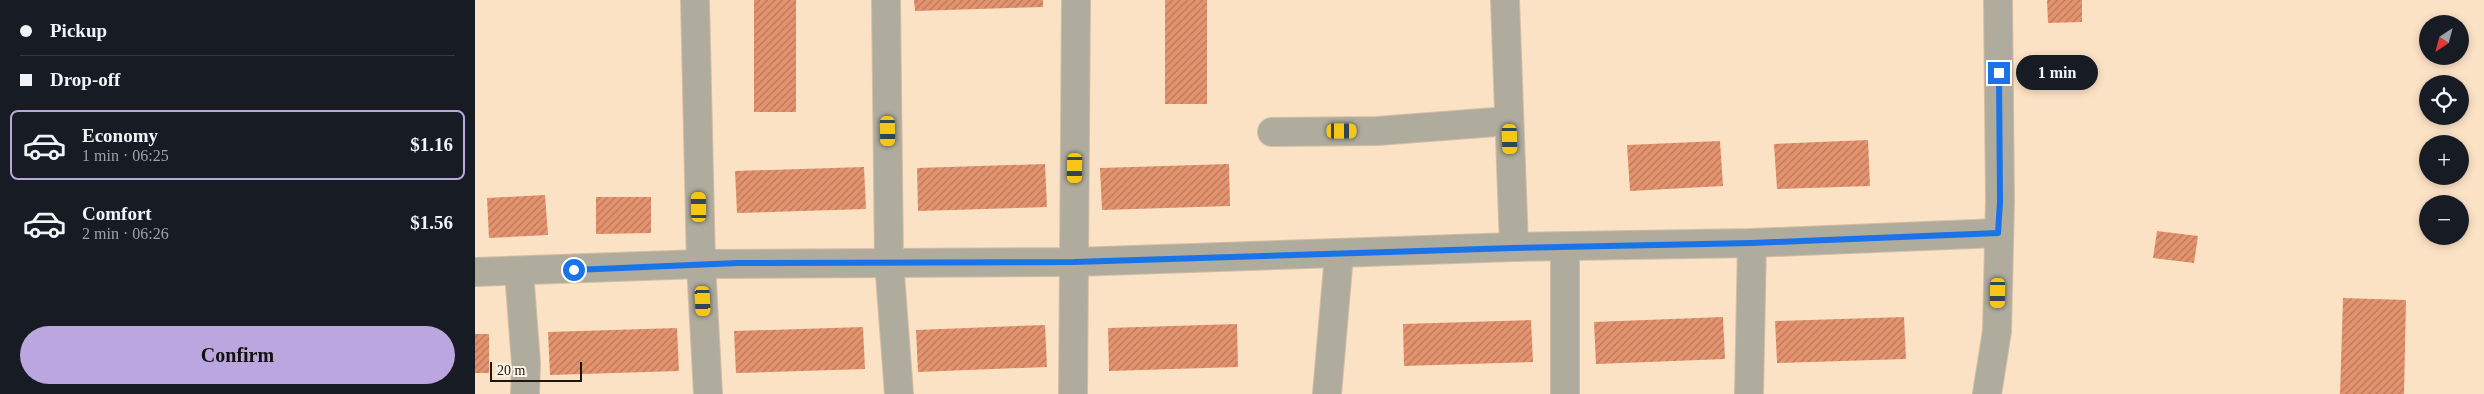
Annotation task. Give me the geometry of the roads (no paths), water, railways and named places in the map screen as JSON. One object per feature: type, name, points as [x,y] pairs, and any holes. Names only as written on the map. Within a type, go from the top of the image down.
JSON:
[{"type":"street","points":[[695,0],[701,264],[708,394]]},
{"type":"street","points":[[886,0],[889,261],[899,394]]},
{"type":"street","points":[[1073,394],[1076,0]]},
{"type":"street","points":[[1505,0],[1514,248]]},
{"type":"street","points":[[1987,394],[1997,332],[2000,192],[1998,0]]},
{"type":"street","points":[[1272,132],[1377,131],[1509,121]]},
{"type":"street","points":[[475,272],[519,272],[701,264],[889,261],[1074,262],[1514,248],[1752,243],[1998,233]]},
{"type":"street","points":[[1749,394],[1752,243]]},
{"type":"street","points":[[1565,247],[1565,394]]},
{"type":"street","points":[[1327,394],[1339,254]]},
{"type":"street","points":[[519,272],[526,363],[525,394]]}]
